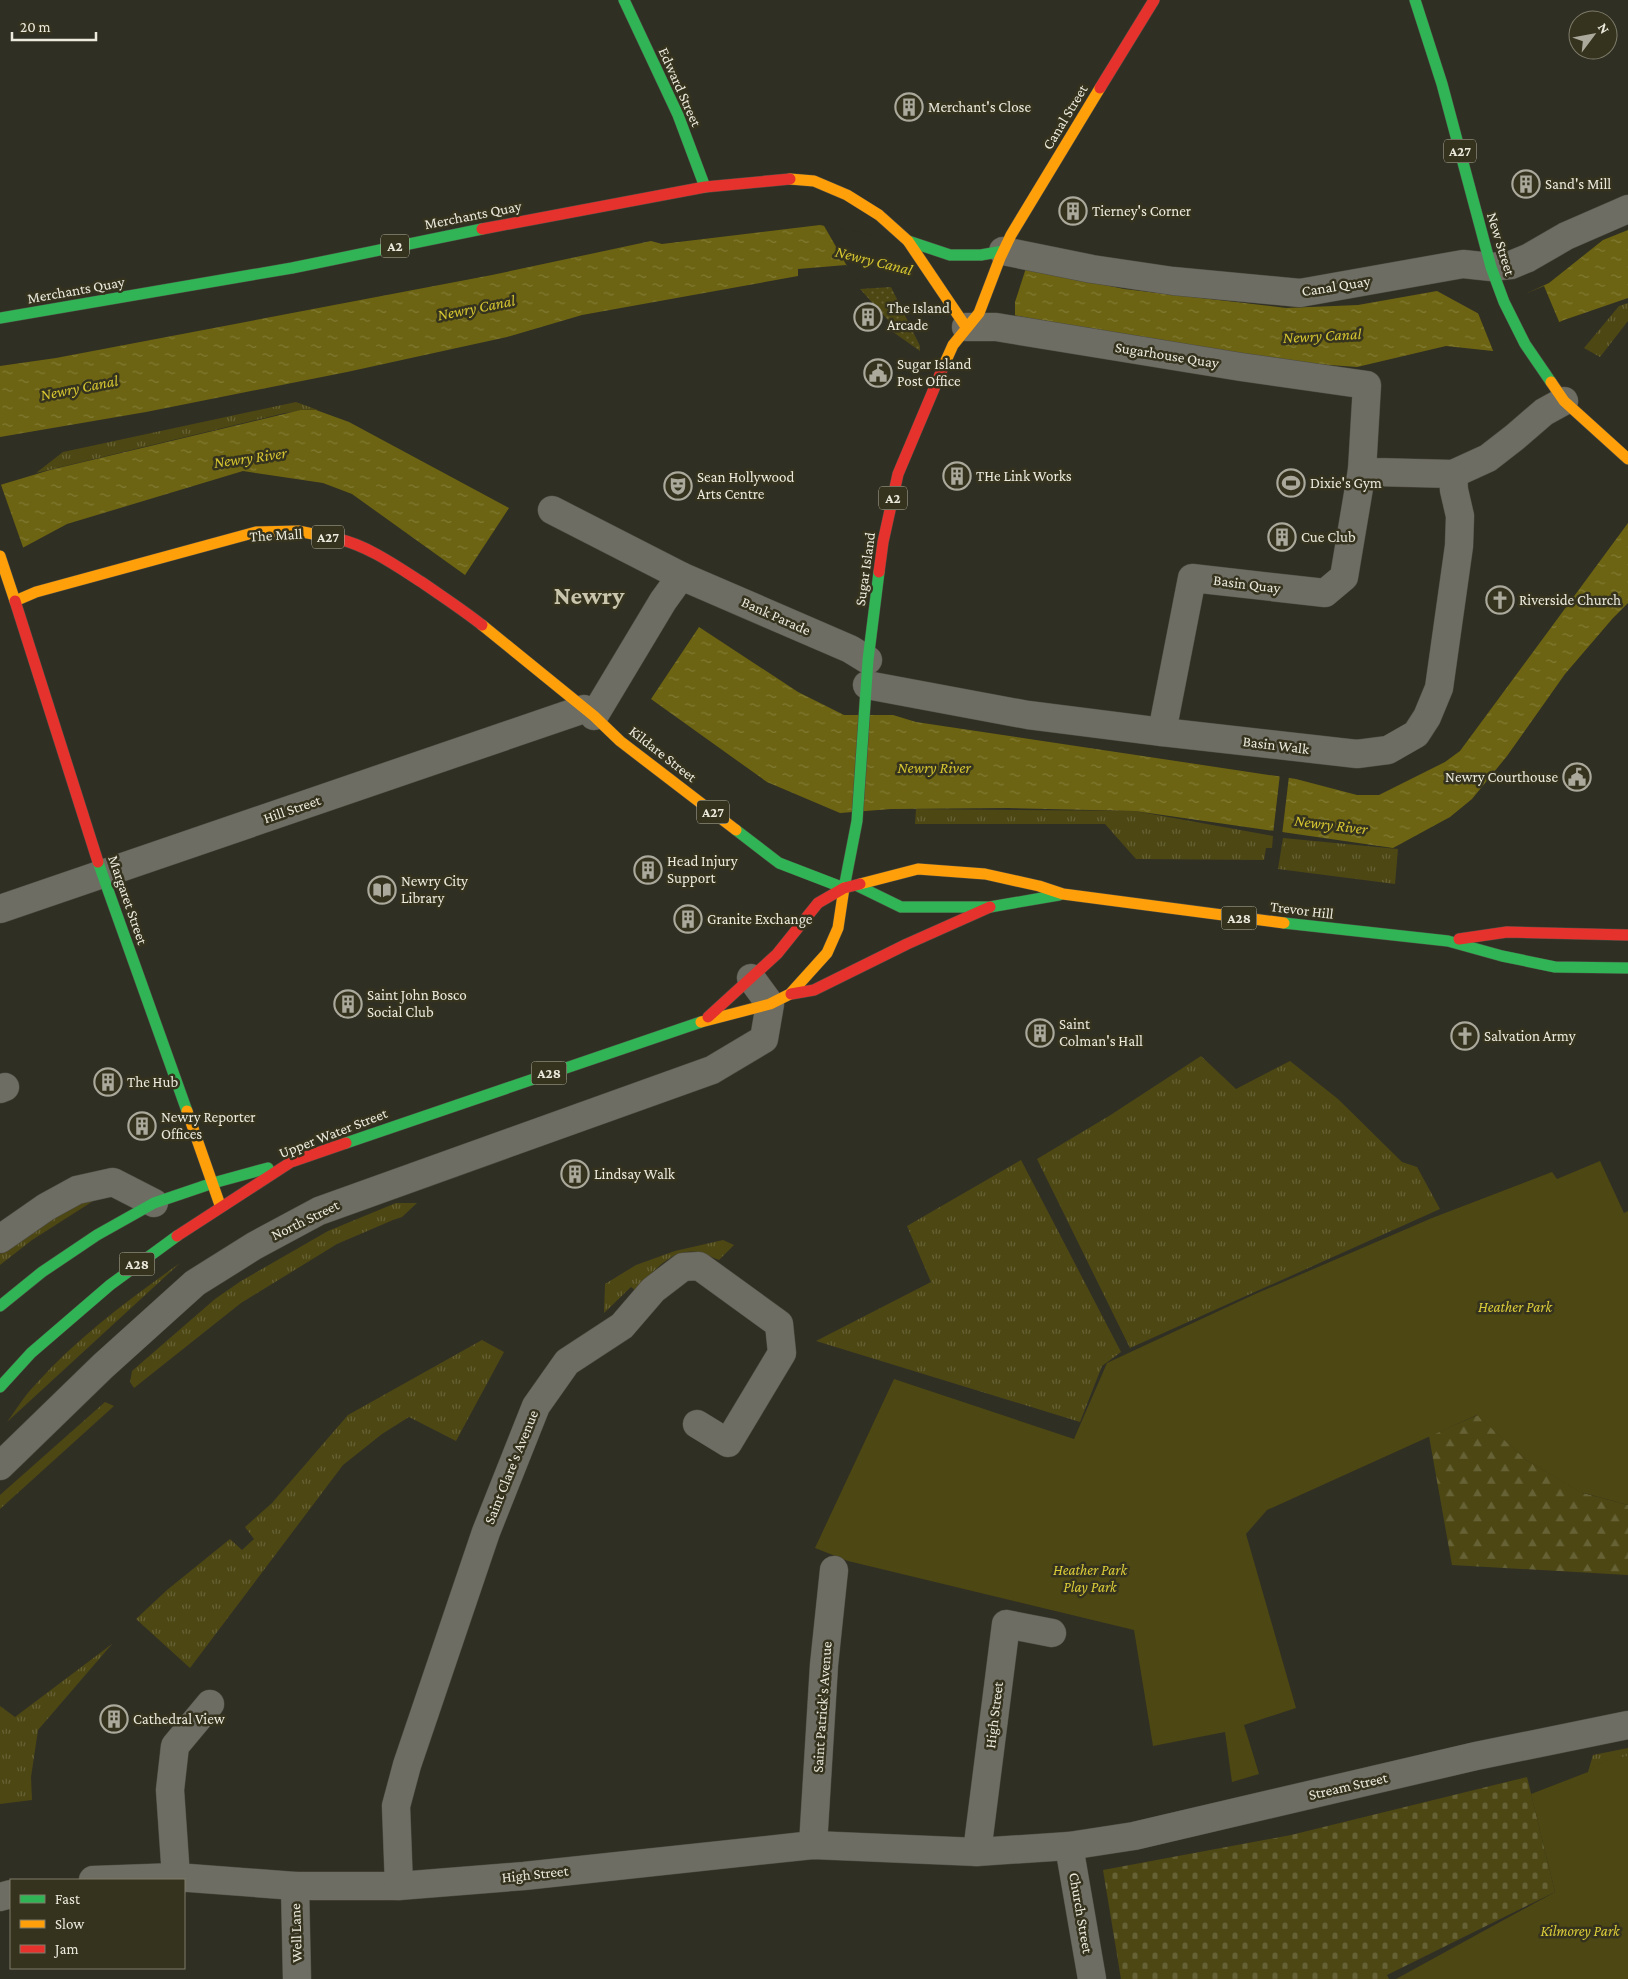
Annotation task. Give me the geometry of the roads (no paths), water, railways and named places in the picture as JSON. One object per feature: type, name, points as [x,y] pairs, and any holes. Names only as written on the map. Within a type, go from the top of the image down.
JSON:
[{"type":"main road","name":"Edward Street","points":[[624,0],[670,99],[705,187]]},
{"type":"main road","name":"Canal Street","points":[[995,255],[1154,0]]},
{"type":"main road","name":"New Street","points":[[1415,0],[1442,84],[1491,266],[1504,302],[1525,344],[1564,400],[1628,459]]},
{"type":"main road","name":"Merchants Quay","points":[[0,318],[292,268],[452,234],[705,187],[790,179],[814,181],[847,195],[879,215],[908,241],[948,304],[972,320]]},
{"type":"main road","name":"Merchants Quay","points":[[908,241],[950,255],[995,255]]},
{"type":"main road","name":"Sugar Island","points":[[866,684],[883,542],[898,474],[953,345],[972,320],[995,255]]},
{"type":"main road","name":"The Mall","points":[[8,604],[36,592],[256,532],[298,531],[348,541],[392,563],[467,613],[595,707]]},
{"type":"main road","name":"Margaret Street","points":[[0,556],[4,568],[8,604],[221,1207]]},
{"type":"main road","name":"A2","points":[[844,888],[856,828],[866,684]]},
{"type":"main road","name":"Kildare Street","points":[[595,707],[620,740],[779,863],[844,888]]},
{"type":"main road","name":"Trevor Hill","points":[[844,888],[858,886],[918,869],[985,874],[1039,886],[1063,894],[1270,922],[1448,941],[1502,956],[1555,967],[1628,968]]},
{"type":"main road","name":"Trevor Hill","points":[[858,886],[901,907],[990,907],[1063,894]]},
{"type":"main road","name":"Upper Water Street","points":[[705,1020],[777,954],[818,903],[844,888]]},
{"type":"main road","points":[[780,999],[827,953],[838,928],[844,888]]},
{"type":"main road","name":"A28","points":[[780,999],[814,990],[907,944],[990,907]]},
{"type":"main road","name":"Trevor Hill","points":[[1448,941],[1507,932],[1628,935]]},
{"type":"main road","name":"Upper Water Street","points":[[0,1387],[31,1353],[110,1284],[177,1236],[291,1162],[705,1020],[780,999]]},
{"type":"main road","name":"A28","points":[[0,1306],[42,1272],[97,1235],[154,1203],[213,1183],[291,1162]]},
{"type":"street","name":"Canal Quay","points":[[995,255],[1173,281],[1300,293],[1462,264],[1511,266],[1566,236],[1628,209]]},
{"type":"street","name":"Sugarhouse Quay","points":[[972,320],[996,328],[1367,385]]},
{"type":"street","name":"Basin Quay","points":[[1162,732],[1192,578],[1325,594],[1344,577],[1362,470],[1367,385]]},
{"type":"street","points":[[1362,470],[1453,474],[1488,458],[1516,437],[1544,412],[1564,400]]},
{"type":"street","name":"Basin Walk","points":[[866,684],[1028,715],[1162,732],[1357,754],[1388,750],[1416,734],[1427,717],[1439,688],[1459,546],[1460,516],[1454,490],[1453,474]]},
{"type":"street","name":"Bank Parade","points":[[552,510],[682,576],[850,649],[866,684]]},
{"type":"street","points":[[595,707],[663,601],[682,576]]},
{"type":"street","name":"Hill Street","points":[[0,909],[595,707]]},
{"type":"street","points":[[751,978],[780,999]]},
{"type":"street","name":"North Street","points":[[0,1466],[103,1366],[195,1283],[254,1246],[319,1211],[427,1170],[712,1070],[764,1039],[780,999]]},
{"type":"street","points":[[0,1239],[77,1190],[113,1182],[154,1203]]},
{"type":"street","name":"Saint Clare's Avenue","points":[[399,1886],[396,1806],[407,1765],[486,1532],[536,1406],[567,1362],[622,1326],[653,1290],[683,1267],[699,1266],[779,1324],[782,1353],[728,1443],[696,1424]]},
{"type":"street","name":"Saint Patrick's Avenue","points":[[813,1845],[824,1665],[834,1570]]},
{"type":"street","name":"High Street","points":[[977,1852],[1006,1624],[1052,1632]]},
{"type":"street","points":[[176,1877],[170,1790],[176,1746],[210,1704]]},
{"type":"street","name":"Stream Street","points":[[1069,1846],[1134,1836],[1476,1756],[1628,1725]]},
{"type":"street","name":"High Street","points":[[121,1879],[176,1877],[295,1886],[399,1886],[524,1876],[813,1845],[977,1852],[1069,1846]]},
{"type":"street","name":"Church Street","points":[[1069,1846],[1092,1979]]},
{"type":"street","name":"Well Lane","points":[[295,1886],[297,1979]]},
{"type":"water","name":"Newry Canal","points":[[820,225],[1124,289],[1286,308],[1358,305],[1437,291],[1481,315],[1549,283],[1603,240],[1628,230],[1628,298],[1564,320],[1493,351],[1446,346],[1357,367],[1276,361],[1153,344],[1013,315],[859,277],[846,265],[798,269],[798,276],[582,315],[507,337],[347,372],[146,412],[0,437],[0,366],[56,358],[492,275],[651,241],[662,244]]},
{"type":"water","name":"Newry River","points":[[301,410],[316,410],[349,422],[509,508],[465,575],[352,494],[323,483],[243,471],[67,524],[0,560],[0,485],[50,470]]},
{"type":"water","name":"Newry River","points":[[1628,523],[1628,603],[1565,674],[1507,756],[1472,799],[1450,817],[1393,848],[1135,811],[1008,808],[891,809],[840,813],[767,782],[651,699],[699,627],[798,692],[844,715],[893,715],[916,722],[1296,779],[1357,795],[1379,795],[1445,762],[1460,751]]},
{"type":"place","name":"Merchant's Close","points":[[909,107]]},
{"type":"place","name":"Sand's Mill","points":[[1526,184]]},
{"type":"place","name":"Tierney's Corner","points":[[1073,211]]},
{"type":"place","name":"The Island Arcade","points":[[868,317]]},
{"type":"place","name":"Sugar Island Post Office","points":[[878,373]]},
{"type":"place","name":"THe Link Works","points":[[957,476]]},
{"type":"place","name":"Dixie's Gym","points":[[1291,483]]},
{"type":"place","name":"Sean Hollywood Arts Centre","points":[[678,486]]},
{"type":"place","name":"Cue Club","points":[[1282,537]]},
{"type":"place","name":"Riverside Church","points":[[1500,600]]},
{"type":"place","name":"Newry Courthouse","points":[[1577,777]]},
{"type":"place","name":"Head Injury Support","points":[[648,870]]},
{"type":"place","name":"Newry City Library","points":[[382,890]]},
{"type":"place","name":"Granite Exchange","points":[[688,919]]},
{"type":"place","name":"Saint John Bosco Social Club","points":[[348,1004]]},
{"type":"place","name":"Saint Colman's Hall","points":[[1040,1033]]},
{"type":"place","name":"Salvation Army","points":[[1465,1036]]},
{"type":"place","name":"The Hub","points":[[108,1082]]},
{"type":"place","name":"Newry Reporter Offices","points":[[142,1126]]},
{"type":"place","name":"Lindsay Walk","points":[[575,1174]]},
{"type":"place","name":"Cathedral View","points":[[114,1719]]},
{"type":"district","name":"Newry","points":[[589,595]]},
{"type":"park label","name":"Heather Park","points":[[1515,1307]]},
{"type":"park label","name":"Heather Park Play Park","points":[[1090,1578]]},
{"type":"park label","name":"Kilmorey Park","points":[[1580,1931]]}]
